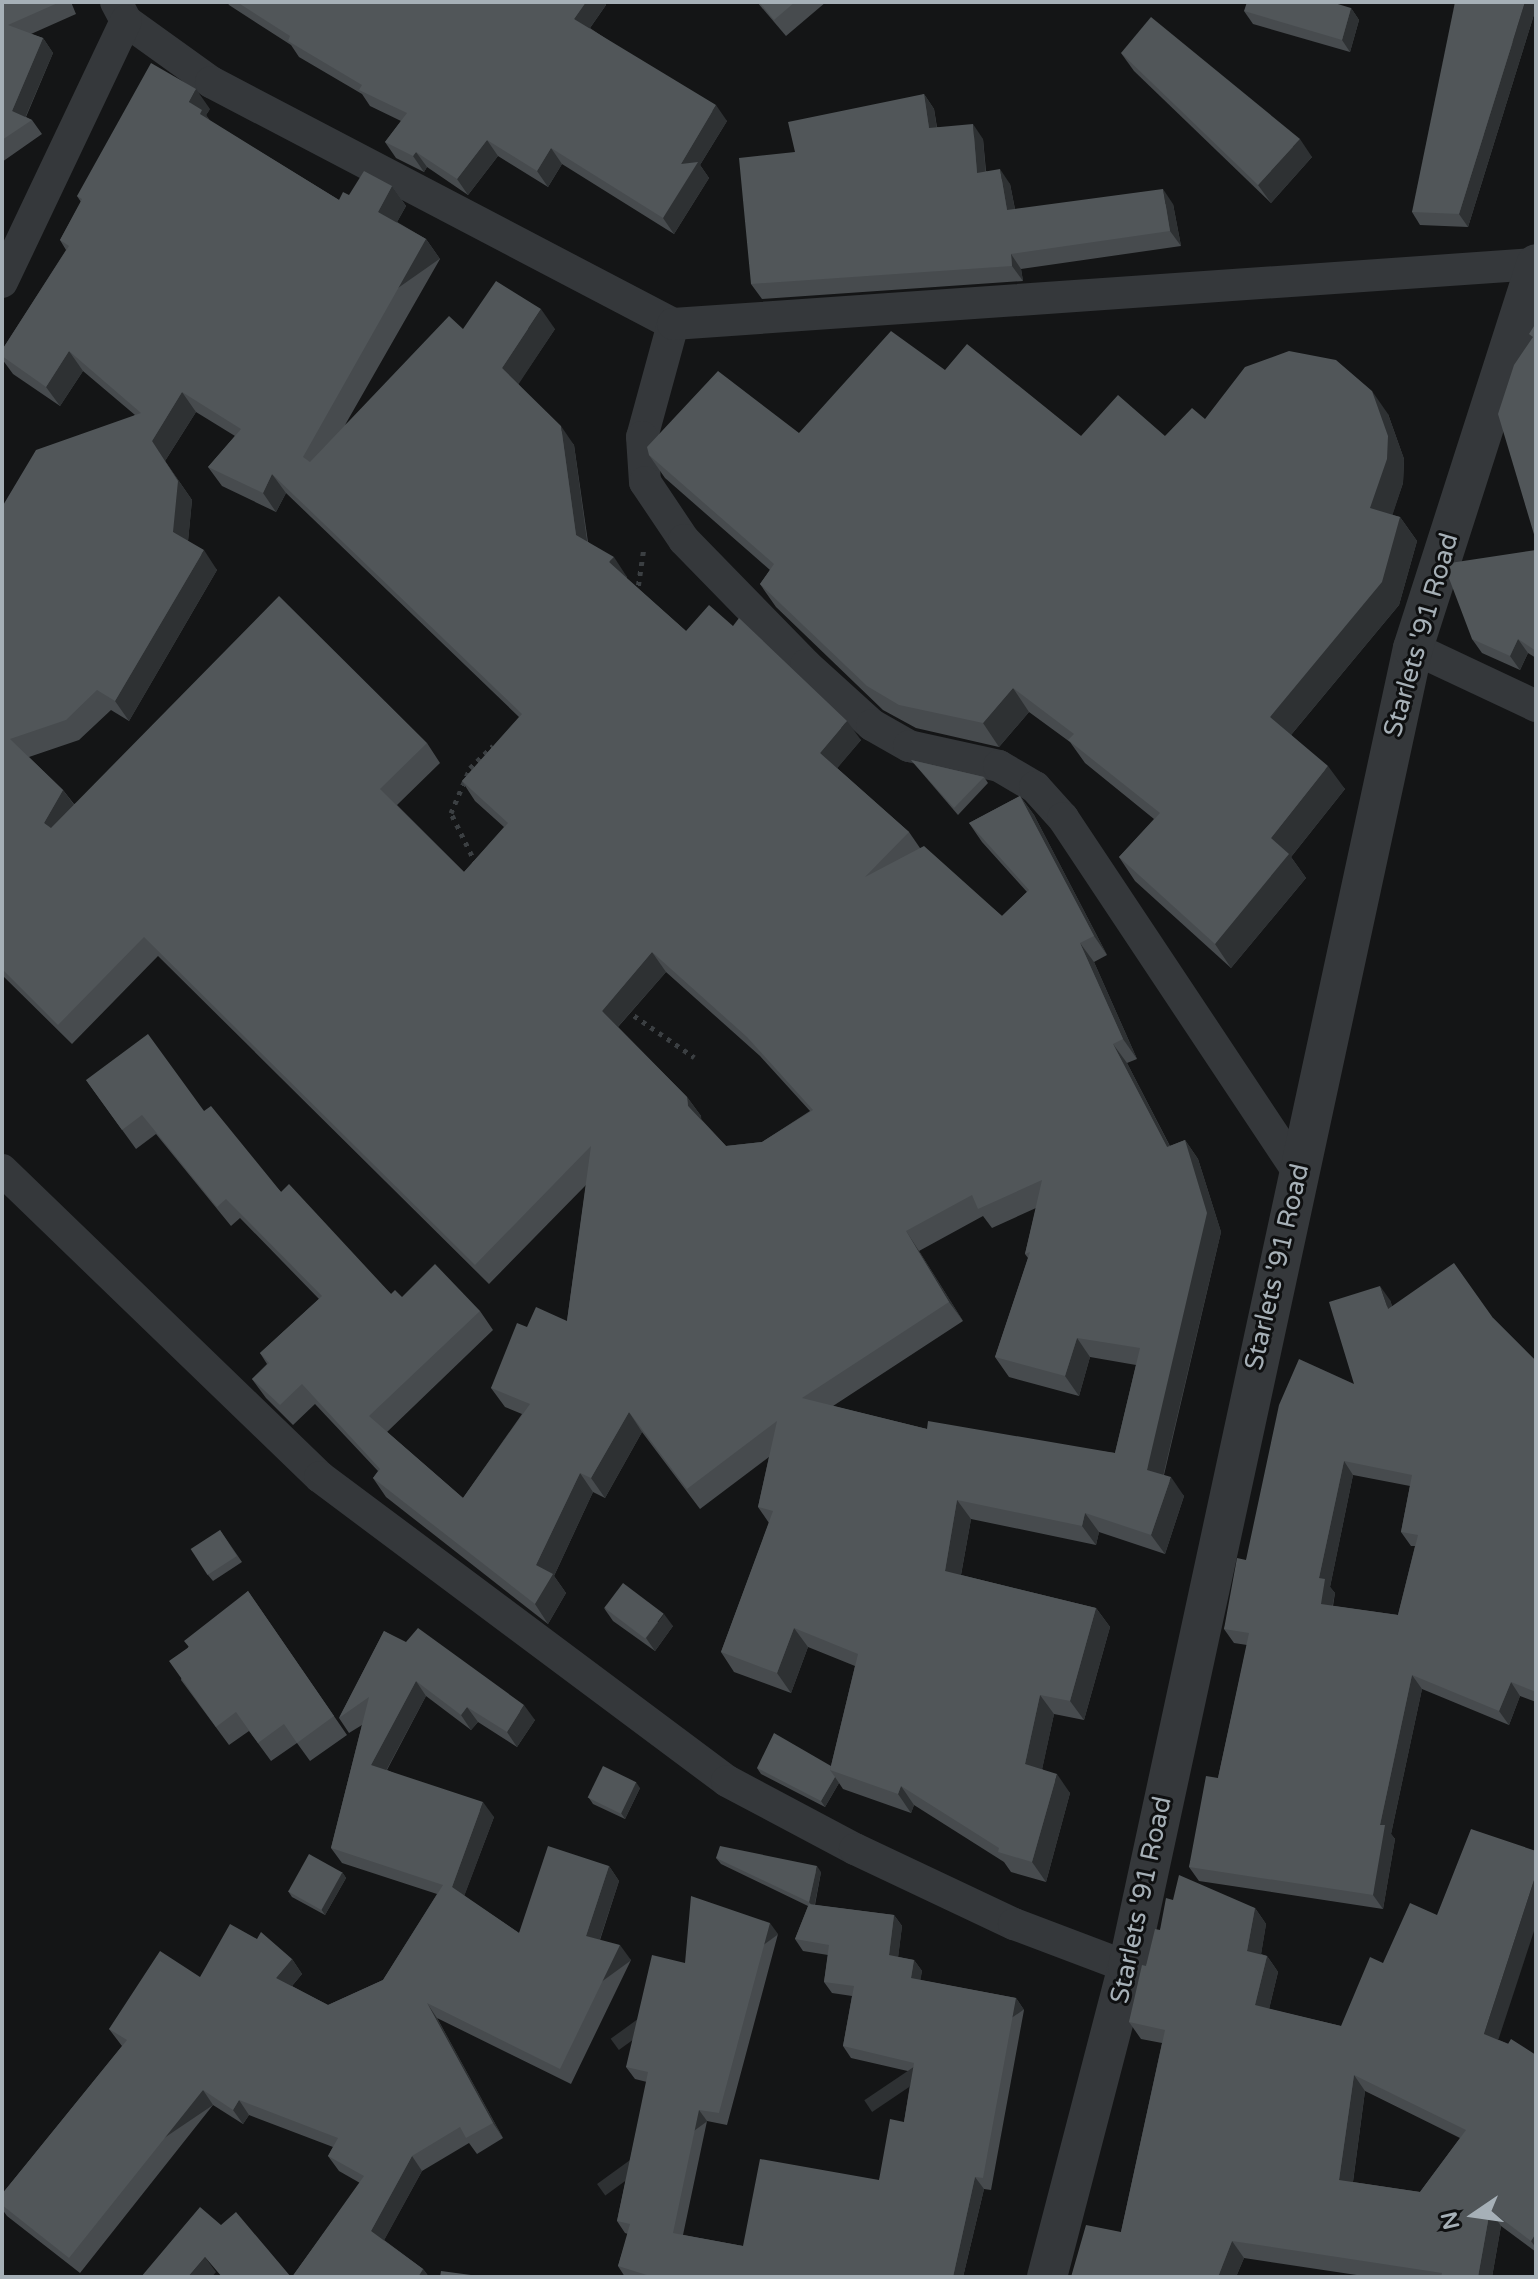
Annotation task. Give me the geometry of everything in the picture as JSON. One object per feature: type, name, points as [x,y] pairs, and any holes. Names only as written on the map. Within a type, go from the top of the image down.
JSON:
[{"type":"street","points":[[2,282],[121,11],[211,82],[673,324],[1536,264]]},
{"type":"street","name":"Starlets '91 Road","points":[[1047,2277],[1128,1967],[1413,648],[1536,264]]},
{"type":"street","points":[[673,324],[642,437],[645,482],[684,540],[806,665],[872,725],[909,746],[999,766],[1035,787],[1063,818],[1298,1172]]},
{"type":"street","points":[[1413,648],[1536,706]]},
{"type":"street","points":[[2,1170],[320,1477],[727,1781],[855,1849],[1014,1924],[1128,1967]]},
{"type":"path","points":[[634,600],[641,590],[645,482]]},
{"type":"path","points":[[480,868],[451,813],[470,768],[502,739]]},
{"type":"path","points":[[614,1000],[694,1057]]},
{"type":"building","points":[[2,2],[60,2],[8,25],[43,38],[12,111],[32,120],[2,140]]},
{"type":"building","points":[[237,2],[586,2],[574,19],[716,105],[681,164],[698,162],[663,218],[551,148],[537,171],[487,140],[457,179],[416,152],[413,156],[385,142],[407,113],[359,90],[362,85],[288,41],[290,36]]},
{"type":"building","points":[[759,2],[795,2],[774,20]]},
{"type":"building","points":[[1247,2],[1331,2],[1351,8],[1342,40],[1244,11]]},
{"type":"building","points":[[1455,2],[1525,2],[1459,214],[1412,212]]},
{"type":"building","points":[[1151,17],[1300,139],[1258,185],[1121,53]]},
{"type":"building","points":[[151,63],[196,89],[189,102],[202,110],[200,114],[339,200],[343,192],[349,195],[364,171],[392,186],[378,212],[426,239],[303,457],[310,462],[449,316],[463,329],[496,281],[541,309],[502,368],[561,426],[576,535],[614,557],[609,562],[686,631],[709,605],[733,626],[739,618],[847,721],[820,753],[909,832],[865,877],[924,846],[1002,916],[1029,890],[969,823],[1020,796],[1094,936],[1080,943],[1123,1039],[1113,1044],[1167,1147],[1185,1140],[1207,1213],[1147,1470],[1171,1477],[1151,1535],[1085,1513],[1082,1526],[957,1500],[945,1571],[1096,1608],[1070,1701],[1040,1695],[1025,1764],[1057,1774],[1032,1862],[998,1852],[999,1848],[901,1786],[898,1794],[830,1770],[858,1654],[794,1628],[777,1673],[721,1652],[773,1511],[758,1507],[777,1421],[687,1489],[629,1412],[591,1478],[580,1473],[536,1565],[553,1574],[535,1604],[373,1478],[380,1469],[302,1384],[280,1405],[252,1379],[269,1363],[260,1353],[322,1296],[226,1199],[217,1207],[142,1115],[122,1130],[86,1080],[148,1034],[204,1111],[211,1106],[281,1192],[289,1184],[391,1294],[395,1290],[402,1297],[435,1264],[480,1311],[369,1416],[463,1498],[530,1404],[491,1388],[517,1323],[527,1327],[536,1307],[567,1321],[591,1146],[475,1265],[144,937],[58,1025],[2,969],[2,507],[36,450],[141,413],[69,351],[46,387],[2,356],[2,350],[69,246],[60,240],[82,199],[77,196]],"holes":[[[182,392],[241,429],[208,467],[263,493],[272,474],[522,714],[462,781],[508,823],[464,872],[380,789],[427,743],[279,596],[51,828],[44,823],[63,790],[10,739],[66,720],[97,690],[115,701],[204,550],[173,532],[178,481],[152,441]],[[652,952],[747,1037],[813,1110],[762,1142],[726,1146],[688,1106],[687,1097],[602,1011]],[[1042,1180],[1025,1254],[1030,1252],[995,1357],[1065,1376],[1077,1338],[1140,1348],[1115,1453],[928,1421],[927,1429],[802,1398],[949,1302],[906,1231],[972,1195],[978,1209]]]},
{"type":"building","points":[[924,94],[929,128],[973,124],[977,173],[1000,169],[1007,210],[1163,189],[1170,231],[1011,254],[1012,266],[751,284],[739,158],[795,152],[788,122]]},
{"type":"building","points":[[1536,323],[1536,541],[1498,414],[1514,365],[1533,337],[1529,334]]},
{"type":"building","points":[[891,331],[945,370],[967,344],[1081,436],[1118,395],[1165,436],[1192,408],[1205,419],[1245,367],[1289,351],[1336,360],[1372,391],[1388,436],[1387,459],[1370,508],[1400,517],[1382,582],[1270,717],[1328,766],[1271,838],[1289,854],[1215,944],[1119,857],[1160,813],[1068,740],[1074,734],[1013,688],[983,723],[899,705],[867,686],[760,584],[774,564],[649,455],[647,447],[718,371],[799,433]]},
{"type":"building","points":[[1536,550],[1536,651],[1518,639],[1510,656],[1472,639],[1447,573],[1450,563]]},
{"type":"building","points":[[911,760],[984,777],[954,808]]},
{"type":"building","points":[[1454,1263],[1493,1318],[1536,1361],[1536,1692],[1511,1682],[1499,1711],[1412,1675],[1380,1825],[1385,1825],[1373,1895],[1189,1867],[1206,1776],[1218,1778],[1249,1633],[1224,1629],[1237,1558],[1246,1560],[1279,1405],[1299,1359],[1354,1384],[1329,1302],[1380,1286],[1388,1309]],"holes":[[[1344,1461],[1412,1475],[1401,1532],[1418,1535],[1398,1615],[1321,1604],[1325,1579],[1319,1578]]]},
{"type":"building","points":[[220,1530],[237,1556],[208,1575],[191,1549]]},
{"type":"building","points":[[623,1583],[664,1614],[645,1638],[604,1608]]},
{"type":"building","points":[[248,1591],[334,1716],[297,1743],[284,1724],[258,1743],[236,1712],[216,1727],[169,1661],[189,1647],[184,1641]]},
{"type":"building","points":[[418,1628],[524,1705],[507,1732],[467,1707],[461,1715],[416,1681],[371,1765],[483,1802],[452,1887],[519,1933],[548,1846],[609,1866],[586,1936],[620,1945],[560,2069],[427,2003],[493,2123],[466,2138],[460,2127],[412,2156],[371,2231],[423,2269],[418,2277],[292,2277],[364,2176],[328,2156],[338,2138],[239,2100],[233,2110],[203,2090],[69,2258],[2,2205],[2,2194],[127,2040],[109,2029],[160,1951],[200,1977],[230,1924],[257,1939],[261,1932],[292,1959],[276,1978],[328,2005],[383,1980],[443,1885],[331,1848],[369,1697],[339,1718],[384,1631],[406,1642]]},
{"type":"building","points":[[774,1733],[831,1766],[835,1777],[821,1801],[757,1768]]},
{"type":"building","points":[[603,1766],[636,1782],[621,1814],[588,1797]]},
{"type":"building","points":[[1471,1829],[1536,1851],[1536,1874],[1484,2034],[1508,2044],[1511,2039],[1536,2055],[1536,2233],[1531,2241],[1490,2210],[1478,2277],[1441,2277],[1442,2273],[1232,2241],[1218,2277],[1071,2277],[1086,2225],[1121,2232],[1165,2030],[1129,2022],[1142,1965],[1146,1966],[1155,1929],[1160,1930],[1166,1898],[1173,1900],[1179,1875],[1255,1908],[1247,1951],[1267,1956],[1255,2005],[1341,2026],[1370,1957],[1383,1963],[1410,1903],[1437,1915]],"holes":[[[1354,2075],[1466,2130],[1420,2192],[1339,2180]]]},
{"type":"building","points":[[720,1846],[817,1866],[809,1902],[716,1858]]},
{"type":"building","points":[[309,1854],[342,1872],[321,1910],[288,1892]]},
{"type":"building","points":[[691,1896],[770,1923],[719,2113],[699,2110],[673,2233],[743,2246],[760,2159],[879,2180],[890,2119],[904,2122],[914,2063],[843,2046],[854,1986],[824,1982],[829,1945],[795,1939],[809,1904],[894,1915],[889,1955],[914,1960],[911,1978],[1016,1998],[983,2178],[975,2177],[953,2277],[653,2277],[618,2266],[630,2224],[617,2221],[648,2072],[626,2067],[652,1955],[685,1963]]},
{"type":"building","points":[[200,2207],[221,2225],[236,2212],[291,2277],[222,2277],[205,2257],[188,2277],[141,2277]]},
{"type":"building","points":[[441,2271],[486,2277],[440,2277]]}]
